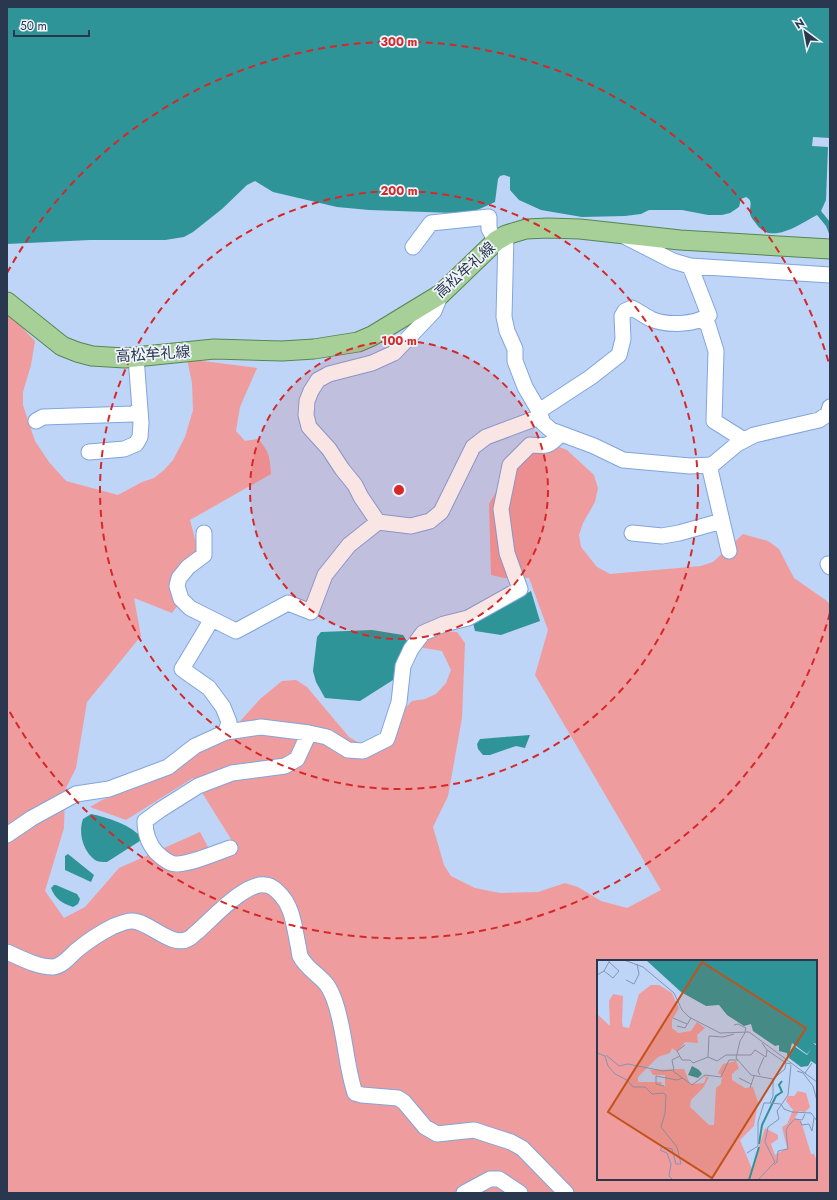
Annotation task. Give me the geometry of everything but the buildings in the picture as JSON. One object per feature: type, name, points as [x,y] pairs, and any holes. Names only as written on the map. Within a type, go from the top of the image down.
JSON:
[{"type":"main road","name":"高松牟礼線","points":[[7,302],[62,346],[92,356],[125,358],[214,349],[282,351],[314,349],[358,342],[372,336],[441,294],[501,238],[526,229],[580,229],[695,241],[830,249]]},
{"type":"street","points":[[413,247],[431,223],[489,217],[490,229],[501,238],[504,317],[507,331],[515,349],[515,361],[526,387],[539,411],[543,424],[550,430],[594,446],[624,460],[690,466],[712,465],[736,444],[754,435],[819,420],[829,413]]},
{"type":"street","points":[[622,234],[673,262],[690,266],[830,276]]},
{"type":"street","points":[[204,533],[204,555],[188,567],[179,578],[177,586],[181,599],[190,608],[236,631],[288,603],[312,612],[325,575],[349,545],[378,522],[411,526],[430,521],[441,512],[473,446],[486,437],[537,418],[539,411],[591,377],[618,355],[623,340],[622,316],[625,311],[632,308],[653,319],[683,324],[702,320],[709,315],[690,266]]},
{"type":"street","points":[[378,522],[361,497],[355,485],[329,449],[309,427],[306,414],[307,401],[318,380],[329,374],[372,363],[394,353],[434,311],[441,294]]},
{"type":"street","points":[[702,320],[708,325],[716,351],[714,421],[744,440]]},
{"type":"street","points":[[89,452],[124,449],[136,444],[140,436],[140,409],[136,357]]},
{"type":"street","points":[[36,421],[43,417],[133,414],[140,409]]},
{"type":"street","points":[[7,836],[32,818],[76,794],[110,789],[168,767],[194,746],[226,732],[262,728],[309,733],[327,737],[348,750],[363,751],[387,739],[399,702],[403,666],[411,649],[423,633],[444,624],[468,618],[520,589],[507,553],[501,509],[510,465],[530,445],[545,446],[555,440],[560,434]]},
{"type":"street","points":[[709,465],[729,551]]},
{"type":"street","points":[[632,533],[662,536],[679,533],[722,521]]},
{"type":"street","points":[[212,619],[182,669],[209,688],[223,707],[229,722],[226,732]]},
{"type":"street","points":[[230,848],[186,863],[172,864],[159,856],[149,844],[145,829],[145,821],[192,790],[232,773],[285,766],[297,759],[309,733]]},
{"type":"street","points":[[7,952],[41,965],[54,967],[64,962],[76,950],[95,937],[123,922],[133,921],[178,941],[188,940],[237,896],[246,890],[265,885],[275,889],[283,897],[289,907],[293,919],[300,956],[308,967],[327,986],[334,999],[355,1093],[398,1098],[404,1102],[425,1127],[438,1134],[474,1130],[511,1142],[522,1148],[566,1193]]},
{"type":"street","points":[[464,1193],[490,1179],[499,1179],[520,1193]]},
{"type":"shaded area","points":[[7,7],[830,7],[830,138],[813,137],[812,146],[828,147],[826,200],[821,211],[830,222],[830,236],[826,226],[817,215],[786,231],[770,233],[763,231],[751,217],[751,202],[746,197],[741,199],[739,207],[730,213],[722,215],[708,215],[682,210],[649,210],[641,214],[625,216],[582,217],[541,210],[519,200],[510,190],[510,177],[504,175],[500,176],[498,179],[495,202],[475,211],[454,213],[369,210],[337,207],[273,192],[255,181],[247,185],[222,209],[193,232],[184,237],[165,240],[90,240],[7,244]]},
{"type":"shaded area","points":[[7,312],[35,341],[31,365],[23,392],[23,405],[35,441],[49,462],[66,481],[118,495],[142,482],[154,478],[164,470],[173,460],[185,437],[193,410],[192,383],[187,359],[257,368],[240,407],[236,431],[245,441],[258,439],[267,451],[271,468],[271,474],[190,520],[199,554],[179,567],[180,602],[172,613],[134,598],[141,636],[87,702],[76,768],[65,790],[64,828],[45,891],[64,918],[85,907],[119,868],[200,832],[215,860],[234,844],[193,778],[126,820],[90,807],[102,800],[152,782],[233,729],[260,699],[282,681],[296,680],[307,687],[349,737],[361,744],[374,741],[412,701],[425,699],[436,694],[446,683],[451,670],[442,651],[418,647],[434,631],[457,632],[465,643],[462,718],[448,796],[433,827],[444,865],[451,876],[475,888],[500,893],[538,892],[565,883],[578,887],[601,901],[627,908],[661,890],[535,675],[548,630],[529,578],[504,578],[491,575],[489,504],[502,482],[530,453],[554,445],[567,450],[594,475],[598,488],[595,502],[583,523],[579,535],[581,547],[597,567],[610,574],[701,566],[713,562],[743,534],[768,541],[779,549],[794,578],[827,601],[830,605],[830,1193],[7,1193]]},
{"type":"shaded area","points":[[531,591],[540,621],[501,635],[475,631],[473,623]]},
{"type":"shaded area","points":[[372,630],[403,635],[407,641],[393,680],[360,701],[325,698],[316,682],[313,671],[317,637],[321,632]]},
{"type":"shaded area","points":[[530,735],[525,748],[516,746],[490,755],[483,755],[478,749],[477,744],[480,739]]},
{"type":"shaded area","points":[[91,814],[126,826],[132,829],[143,839],[107,862],[96,861],[87,852],[81,836],[83,819]]},
{"type":"shaded area","points":[[68,854],[94,875],[91,882],[65,870],[65,856]]},
{"type":"shaded area","points":[[54,885],[77,894],[80,899],[78,904],[73,907],[59,900],[51,888]]}]
